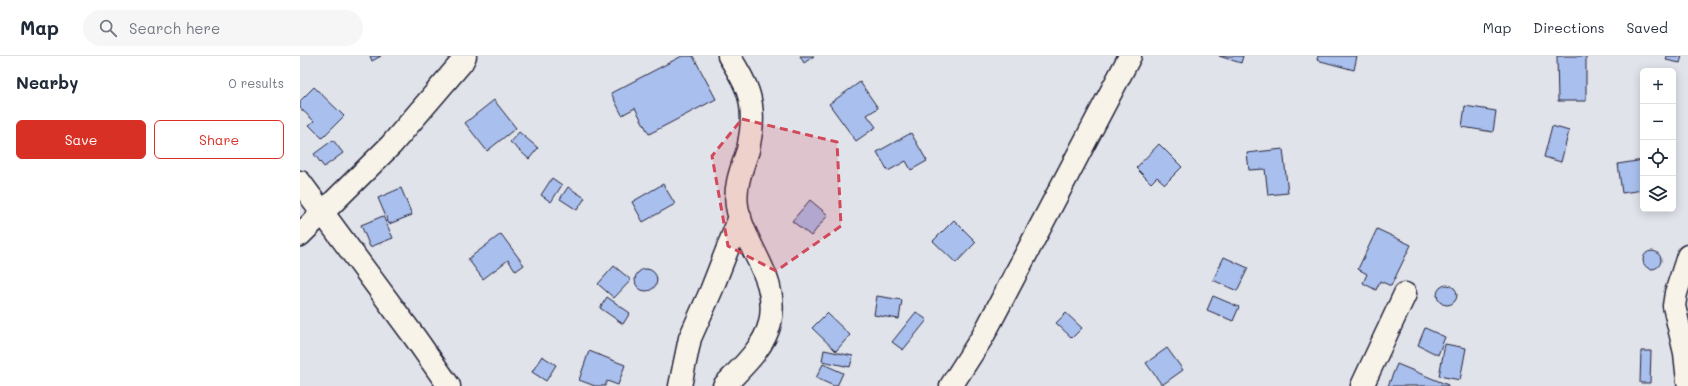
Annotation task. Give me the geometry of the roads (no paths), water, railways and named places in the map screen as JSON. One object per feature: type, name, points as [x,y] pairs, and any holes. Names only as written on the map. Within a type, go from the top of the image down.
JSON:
[{"type":"street","points":[[300,235],[391,145],[462,62],[465,56]]},
{"type":"street","points":[[724,386],[753,355],[764,339],[770,322],[772,308],[771,294],[764,271],[740,218],[737,205],[738,181],[748,148],[752,119],[752,106],[745,83],[728,56]]},
{"type":"street","points":[[951,386],[994,316],[1130,56]]},
{"type":"street","points":[[300,182],[449,386]]},
{"type":"street","points":[[680,386],[690,338],[711,291],[740,218]]},
{"type":"street","points":[[1688,256],[1676,293],[1674,306],[1685,353],[1688,381]]},
{"type":"street","points":[[1362,386],[1404,294]]}]
